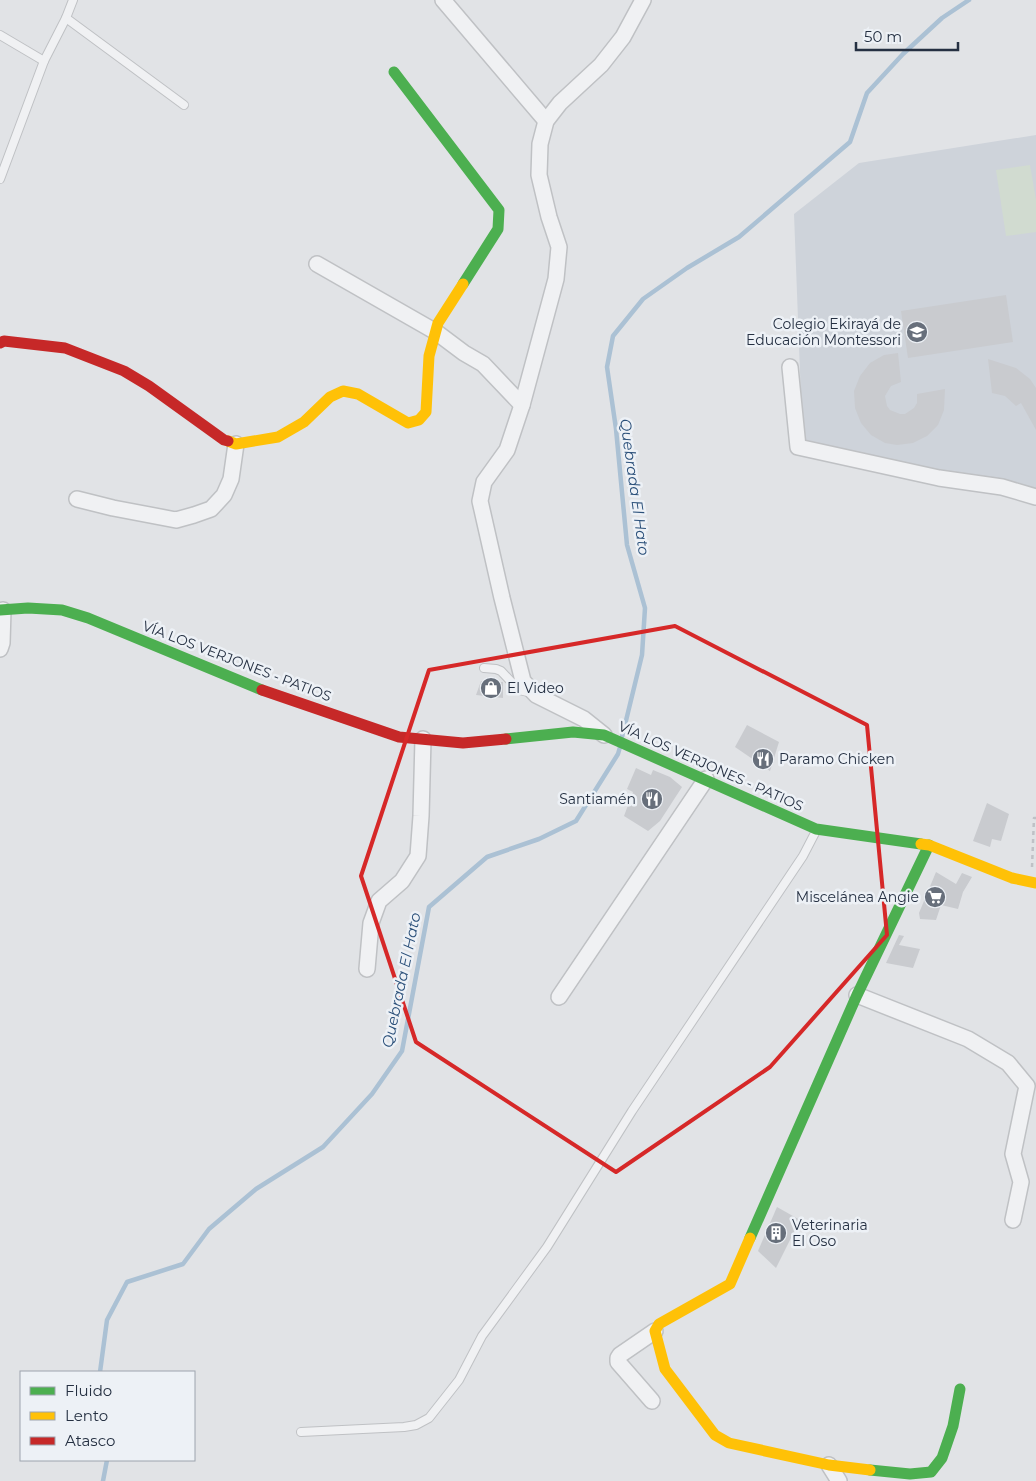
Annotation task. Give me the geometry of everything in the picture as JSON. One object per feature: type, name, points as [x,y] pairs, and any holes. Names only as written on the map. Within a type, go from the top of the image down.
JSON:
[{"type":"street","points":[[443,0],[546,121]]},
{"type":"street","points":[[609,737],[584,720],[536,694],[523,681],[480,501],[484,482],[507,450],[522,406],[556,279],[558,247],[539,175],[540,144],[546,121],[560,103],[602,65],[623,37],[643,0]]},
{"type":"street","points":[[0,343],[4,341],[65,348],[124,371],[224,440],[236,444],[278,437],[304,422],[330,397],[343,391],[358,394],[408,423],[419,420],[426,412],[429,356],[438,323],[498,229],[499,210],[394,72]]},
{"type":"street","points":[[317,264],[436,332],[464,353],[483,364],[522,406]]},
{"type":"street","points":[[790,367],[798,447],[939,478],[1002,487],[1036,497]]},
{"type":"street","points":[[77,499],[176,520],[194,515],[211,509],[224,495],[231,479],[236,444]]},
{"type":"street","name":"VÍA LOS VERJONES - PATIOS","points":[[2,610],[28,608],[62,610],[88,618],[274,695],[399,737],[463,743],[574,732],[609,737],[816,829],[929,845],[1012,878],[1036,883]]},
{"type":"street","points":[[0,649],[2,643],[2,610]]},
{"type":"street","points":[[367,969],[371,923],[378,900],[402,881],[418,856],[424,739]]},
{"type":"street","points":[[559,998],[706,779]]},
{"type":"street","points":[[652,1401],[618,1362],[618,1358],[655,1331],[658,1324],[730,1284],[857,995],[929,845]]},
{"type":"street","points":[[857,995],[968,1039],[1008,1063],[1027,1086],[1013,1154],[1021,1182],[1013,1220]]},
{"type":"street","points":[[655,1331],[665,1369],[715,1436],[729,1443],[828,1465],[910,1474],[931,1472],[942,1458],[953,1426],[960,1389]]},
{"type":"street","points":[[828,1465],[839,1481]]},
{"type":"lane","points":[[0,179],[44,61],[73,0]]},
{"type":"lane","points":[[66,18],[184,105]]},
{"type":"lane","points":[[0,35],[44,61]]},
{"type":"lane","points":[[484,668],[501,671],[518,690],[536,694]]},
{"type":"lane","points":[[301,1432],[404,1427],[416,1425],[429,1418],[459,1380],[482,1336],[548,1247],[632,1111],[803,856],[816,829]]},
{"type":"path","points":[[1035,818],[1032,868],[1036,868]]},
{"type":"highlighted area","points":[[675,626],[867,725],[887,935],[770,1067],[616,1172],[416,1042],[361,876],[429,670]]},
{"type":"shaded area","name":"Colegio Ekirayá de Educación Montessori","points":[[1036,135],[1036,488],[999,480],[803,451],[794,214],[859,163]]},
{"type":"shaded area","points":[[1030,165],[1036,200],[1036,232],[1006,236],[996,170]]},
{"type":"building","points":[[1006,295],[1013,342],[908,358],[901,311]]},
{"type":"building","points":[[898,353],[901,382],[891,386],[885,396],[890,410],[905,414],[914,408],[917,403],[917,394],[945,389],[944,410],[938,425],[927,436],[913,443],[897,445],[885,443],[871,435],[861,423],[855,408],[854,391],[860,376],[870,363],[884,355]]},
{"type":"building","points":[[988,359],[1016,368],[1030,379],[1036,388],[1036,430],[1021,403],[1016,406],[1005,396],[992,393]]},
{"type":"building","name":"El Video","points":[[481,681],[503,682],[503,698],[476,695]]},
{"type":"building","name":"Paramo Chicken","points":[[747,725],[779,742],[770,771],[735,747]]},
{"type":"building","name":"Santiamén","points":[[636,768],[651,775],[653,770],[670,777],[682,787],[660,821],[648,831],[624,816],[633,792],[627,789]]},
{"type":"building","points":[[987,803],[1009,814],[1001,841],[992,839],[990,847],[973,841]]},
{"type":"building","points":[[936,872],[956,884],[962,873],[972,877],[963,892],[958,909],[941,905],[936,920],[920,919],[919,913]]},
{"type":"building","points":[[899,935],[904,936],[899,945],[920,949],[913,968],[886,963]]},
{"type":"building","name":"Veterinaria El Oso","points":[[777,1207],[800,1220],[776,1268],[758,1251]]},
{"type":"waterway","name":"Quebrada El Hato","points":[[622,737],[642,655],[645,608],[627,545],[616,429],[607,367],[613,336],[643,299],[687,268],[739,237],[850,142],[867,93],[903,54],[942,18],[969,0]]},
{"type":"waterway","name":"Quebrada El Hato","points":[[100,1371],[107,1320],[127,1282],[183,1264],[209,1229],[256,1189],[323,1147],[372,1094],[402,1051],[429,907],[487,857],[539,839],[576,821],[618,754],[620,747]]},
{"type":"waterway","name":"Quebrada El Hato","points":[[103,1481],[107,1461]]},
{"type":"traffic: fast","points":[[394,72],[499,210],[498,229],[463,284]]},
{"type":"traffic: fast","points":[[0,610],[28,608],[62,610],[88,618],[262,690]]},
{"type":"traffic: fast","points":[[506,739],[573,732],[604,735],[816,829],[921,844]]},
{"type":"traffic: fast","points":[[750,1238],[857,995],[929,845]]},
{"type":"traffic: fast","points":[[870,1470],[910,1474],[931,1472],[942,1458],[953,1426],[960,1389]]},
{"type":"traffic: slow","points":[[228,441],[236,444],[278,437],[304,422],[330,397],[343,391],[358,394],[408,423],[419,420],[426,412],[429,356],[438,323],[463,284]]},
{"type":"traffic: slow","points":[[921,844],[929,845],[1012,878],[1036,883]]},
{"type":"traffic: slow","points":[[750,1238],[730,1284],[659,1324],[655,1331],[665,1369],[715,1435],[729,1443],[829,1465],[870,1470]]},
{"type":"traffic: jam","points":[[0,343],[4,341],[65,348],[124,371],[149,386],[228,441]]},
{"type":"traffic: jam","points":[[262,690],[399,737],[463,743],[506,739]]},
{"type":"place","name":"Colegio Ekirayá de Educación Montessori","points":[[917,332]]},
{"type":"place","name":"El Video","points":[[491,688]]},
{"type":"place","name":"Paramo Chicken","points":[[763,759]]},
{"type":"place","name":"Santiamén","points":[[652,799]]},
{"type":"place","name":"Miscelánea Angie","points":[[935,897]]},
{"type":"place","name":"Veterinaria El Oso","points":[[776,1233]]}]
